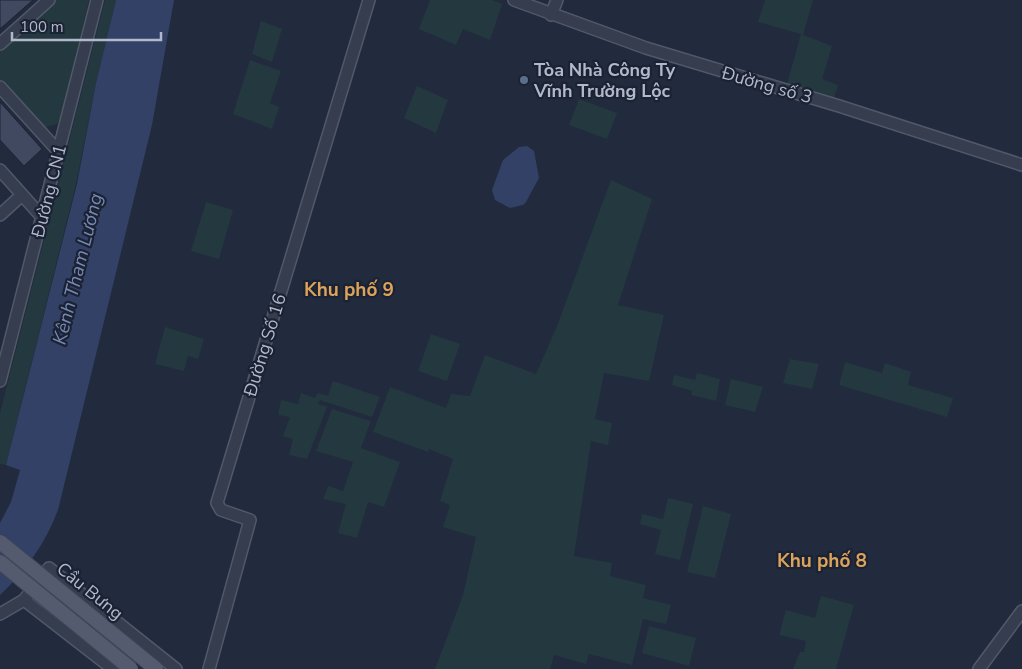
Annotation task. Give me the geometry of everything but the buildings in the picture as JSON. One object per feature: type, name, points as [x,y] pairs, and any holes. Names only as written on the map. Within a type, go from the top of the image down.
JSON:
[{"type":"main road","name":"Cầu Bưng","points":[[0,542],[156,669]]},
{"type":"main road","name":"Cầu Bưng","points":[[0,562],[131,669]]},
{"type":"street","points":[[0,44],[49,0]]},
{"type":"street","name":"Đường CN1","points":[[0,381],[97,0]]},
{"type":"street","name":"Đường Số 16","points":[[209,669],[250,520],[221,510],[217,503],[369,0]]},
{"type":"street","name":"Đường số 3","points":[[514,0],[551,15],[656,51],[839,106],[1022,165]]},
{"type":"street","points":[[551,15],[557,0]]},
{"type":"street","points":[[0,87],[59,152]]},
{"type":"street","points":[[0,170],[42,217]]},
{"type":"street","points":[[0,215],[22,195]]},
{"type":"street","points":[[0,614],[24,600],[49,568],[176,669]]},
{"type":"street","points":[[24,600],[113,669]]},
{"type":"street","points":[[979,669],[1022,611]]},
{"type":"shaded area","points":[[57,0],[89,0],[61,117],[57,124],[46,127],[39,123],[0,80],[0,51]]},
{"type":"shaded area","points":[[105,0],[116,0],[96,83],[76,184],[6,465],[0,464],[0,413]]},
{"type":"shaded area","points":[[430,0],[492,0],[502,4],[490,40],[463,29],[456,45],[419,29]]},
{"type":"shaded area","points":[[765,0],[813,0],[803,35],[832,46],[822,79],[838,85],[834,98],[787,84],[801,34],[758,22]]},
{"type":"shaded area","points":[[261,21],[282,29],[272,62],[252,54]]},
{"type":"shaded area","points":[[250,60],[281,71],[270,103],[279,107],[272,129],[233,114]]},
{"type":"shaded area","points":[[417,86],[448,100],[436,133],[404,118]]},
{"type":"shaded area","points":[[579,99],[617,113],[607,139],[569,125]]},
{"type":"shaded area","points":[[611,180],[652,199],[618,305],[664,315],[649,381],[604,373],[595,419],[612,423],[608,445],[591,441],[574,556],[612,563],[610,576],[646,585],[643,598],[671,605],[666,624],[643,619],[632,665],[589,654],[586,664],[554,655],[550,669],[435,669],[463,595],[476,537],[443,527],[450,505],[440,501],[453,459],[429,449],[428,452],[373,432],[390,387],[446,408],[451,394],[470,396],[485,355],[536,374],[557,326]]},
{"type":"shaded area","points":[[206,202],[233,210],[219,259],[191,251]]},
{"type":"shaded area","points":[[165,327],[204,339],[198,359],[188,356],[184,371],[155,364]]},
{"type":"shaded area","points":[[431,334],[460,344],[447,381],[418,371]]},
{"type":"shaded area","points":[[790,359],[819,364],[812,389],[783,383]]},
{"type":"shaded area","points":[[845,362],[882,373],[885,363],[911,372],[908,385],[953,398],[947,417],[839,385]]},
{"type":"shaded area","points":[[697,373],[720,379],[716,401],[691,395],[692,391],[672,385],[674,375],[695,380]]},
{"type":"shaded area","points":[[731,379],[763,387],[755,412],[725,405]]},
{"type":"shaded area","points":[[333,381],[380,397],[372,417],[320,400],[318,404],[327,407],[307,459],[289,455],[293,439],[283,436],[290,417],[278,415],[281,400],[298,404],[301,393],[315,398],[318,393],[328,396]]},
{"type":"shaded area","points":[[332,409],[371,421],[361,448],[400,462],[384,507],[368,502],[357,538],[338,533],[346,504],[323,499],[328,486],[343,491],[353,462],[316,451]]},
{"type":"shaded area","points":[[668,498],[693,504],[680,560],[655,554],[661,530],[640,524],[642,514],[663,519]]},
{"type":"shaded area","points":[[703,506],[731,514],[715,578],[687,572]]},
{"type":"shaded area","points":[[821,596],[854,605],[836,669],[793,669],[800,652],[804,652],[806,641],[779,635],[786,610],[815,618]]},
{"type":"shaded area","points":[[649,626],[696,638],[689,666],[642,653]]},
{"type":"water","name":"Kênh Tham Lương","points":[[116,0],[174,0],[152,125],[58,510],[48,533],[34,556],[0,595],[0,523],[11,502],[20,470],[6,465],[77,184],[96,83]]},
{"type":"water","points":[[527,146],[534,151],[539,178],[526,202],[523,205],[510,208],[495,200],[492,190],[503,160],[519,147]]},
{"type":"place","name":"Tòa Nhà Công Ty Vĩnh Trường Lộc","points":[[524,80]]},
{"type":"district","name":"Khu phố 9","points":[[349,290]]},
{"type":"district","name":"Khu phố 8","points":[[822,561]]}]
